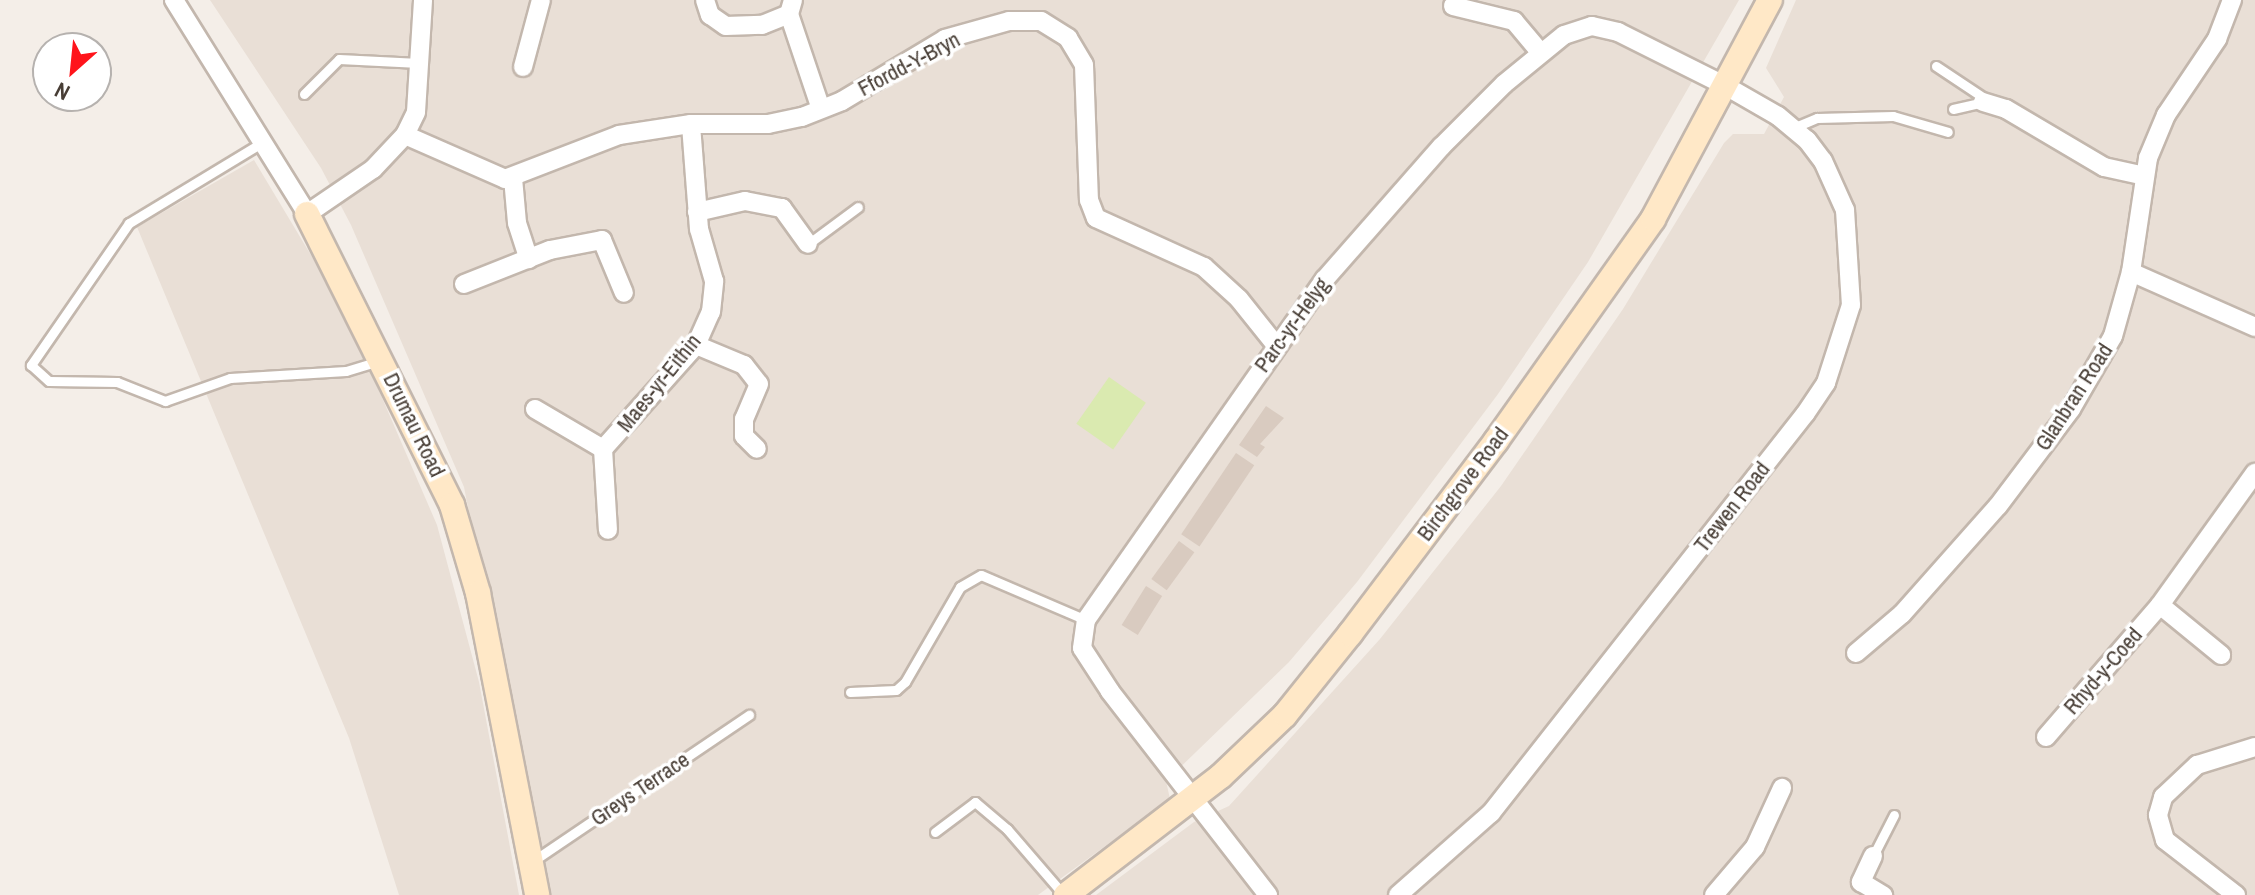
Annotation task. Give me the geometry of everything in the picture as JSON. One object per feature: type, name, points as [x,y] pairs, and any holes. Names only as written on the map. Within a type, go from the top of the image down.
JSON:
[{"type":"main road","name":"Birchgrove Road","points":[[1065,895],[1192,797],[1285,715],[1496,441],[1653,219],[1770,0]]},
{"type":"main road","name":"Drumau Road","points":[[307,214],[452,505],[470,564],[537,895]]},
{"type":"street","name":"Drumau Road","points":[[174,0],[307,214]]},
{"type":"street","points":[[307,214],[373,169],[405,135],[416,112],[423,0]]},
{"type":"street","points":[[523,67],[541,0]]},
{"type":"street","points":[[705,0],[710,15],[726,26],[762,25],[791,7],[821,109]]},
{"type":"street","name":"Glanbran Road","points":[[1856,653],[1902,614],[1998,506],[2071,409],[2113,336],[2131,272],[2145,176],[2166,115],[2217,39],[2232,0]]},
{"type":"street","points":[[1453,6],[1514,21],[1540,52]]},
{"type":"street","name":"Ffordd-Y-Bryn","points":[[513,178],[619,135],[691,124],[768,124],[821,109],[945,39],[1027,19],[1054,27],[1078,50],[1084,65],[1089,200],[1096,218],[1204,267],[1239,299],[1275,344]]},
{"type":"street","name":"Parc-yr-Helyg","points":[[1086,620],[1166,511],[1275,344],[1441,147],[1540,52],[1564,35],[1592,26],[1618,32],[1724,85]]},
{"type":"street","name":"Trewen Road","points":[[1398,895],[1491,813],[1826,383],[1851,305],[1852,255],[1845,210],[1823,161],[1793,128],[1724,85]]},
{"type":"street","points":[[1998,103],[2094,162],[2145,176]]},
{"type":"street","name":"Maes-yr-Eithin","points":[[603,449],[696,345],[711,312],[714,281],[697,212],[691,124]]},
{"type":"street","points":[[405,135],[486,174],[513,178],[517,223],[529,259]]},
{"type":"street","points":[[697,212],[745,201],[782,208],[808,244]]},
{"type":"street","points":[[464,284],[529,259],[602,240],[624,293]]},
{"type":"street","points":[[2131,272],[2255,327]]},
{"type":"street","points":[[696,345],[744,365],[759,384],[744,419],[744,436],[757,449]]},
{"type":"street","points":[[535,409],[603,449],[608,530]]},
{"type":"street","name":"Rhyd-y-Coed","points":[[2046,737],[2160,605],[2255,473]]},
{"type":"street","points":[[2160,605],[2221,655]]},
{"type":"street","points":[[1086,620],[1082,648],[1268,895]]},
{"type":"street","points":[[2236,895],[2165,840],[2158,815],[2163,797],[2197,765],[2255,747]]},
{"type":"street","points":[[1714,895],[1755,847],[1782,788]]},
{"type":"street","points":[[1873,856],[1858,888],[1883,895]]},
{"type":"lane","points":[[304,94],[339,59],[419,63]]},
{"type":"lane","points":[[1936,66],[1998,103]]},
{"type":"lane","points":[[1953,109],[1998,103]]},
{"type":"lane","points":[[1793,128],[1817,118],[1893,116],[1948,132]]},
{"type":"lane","points":[[263,142],[129,223],[31,365],[49,381],[117,382],[165,401],[230,378],[346,371],[382,360]]},
{"type":"lane","points":[[808,244],[858,207]]},
{"type":"lane","points":[[850,692],[896,690],[905,682],[960,587],[981,575],[1086,620]]},
{"type":"lane","name":"Greys Terrace","points":[[531,863],[749,715]]},
{"type":"lane","points":[[935,832],[975,802],[1007,829],[1065,895]]},
{"type":"lane","points":[[1873,856],[1894,815]]},
{"type":"shaded area","points":[[210,0],[1739,0],[1588,262],[1498,394],[1357,582],[1289,662],[1166,781],[1170,799],[1038,895],[543,895],[464,487],[351,225],[321,168]]},
{"type":"shaded area","points":[[1796,0],[2255,0],[2255,895],[1096,895],[1194,822],[1229,806],[1380,639],[1501,486],[1623,309],[1724,143],[1733,134],[1764,134],[1784,97],[1766,68]]},
{"type":"shaded area","points":[[254,160],[345,312],[437,525],[479,682],[519,895],[399,895],[349,738],[137,227]]},
{"type":"green space","points":[[1109,377],[1146,403],[1113,450],[1076,424]]},
{"type":"building","points":[[1266,406],[1284,418],[1260,444],[1265,447],[1257,457],[1239,445]]},
{"type":"building","points":[[1236,453],[1254,465],[1199,547],[1181,534]]},
{"type":"building","points":[[1179,541],[1194,552],[1167,590],[1151,579]]},
{"type":"building","points":[[1146,586],[1162,596],[1138,635],[1122,625]]}]
